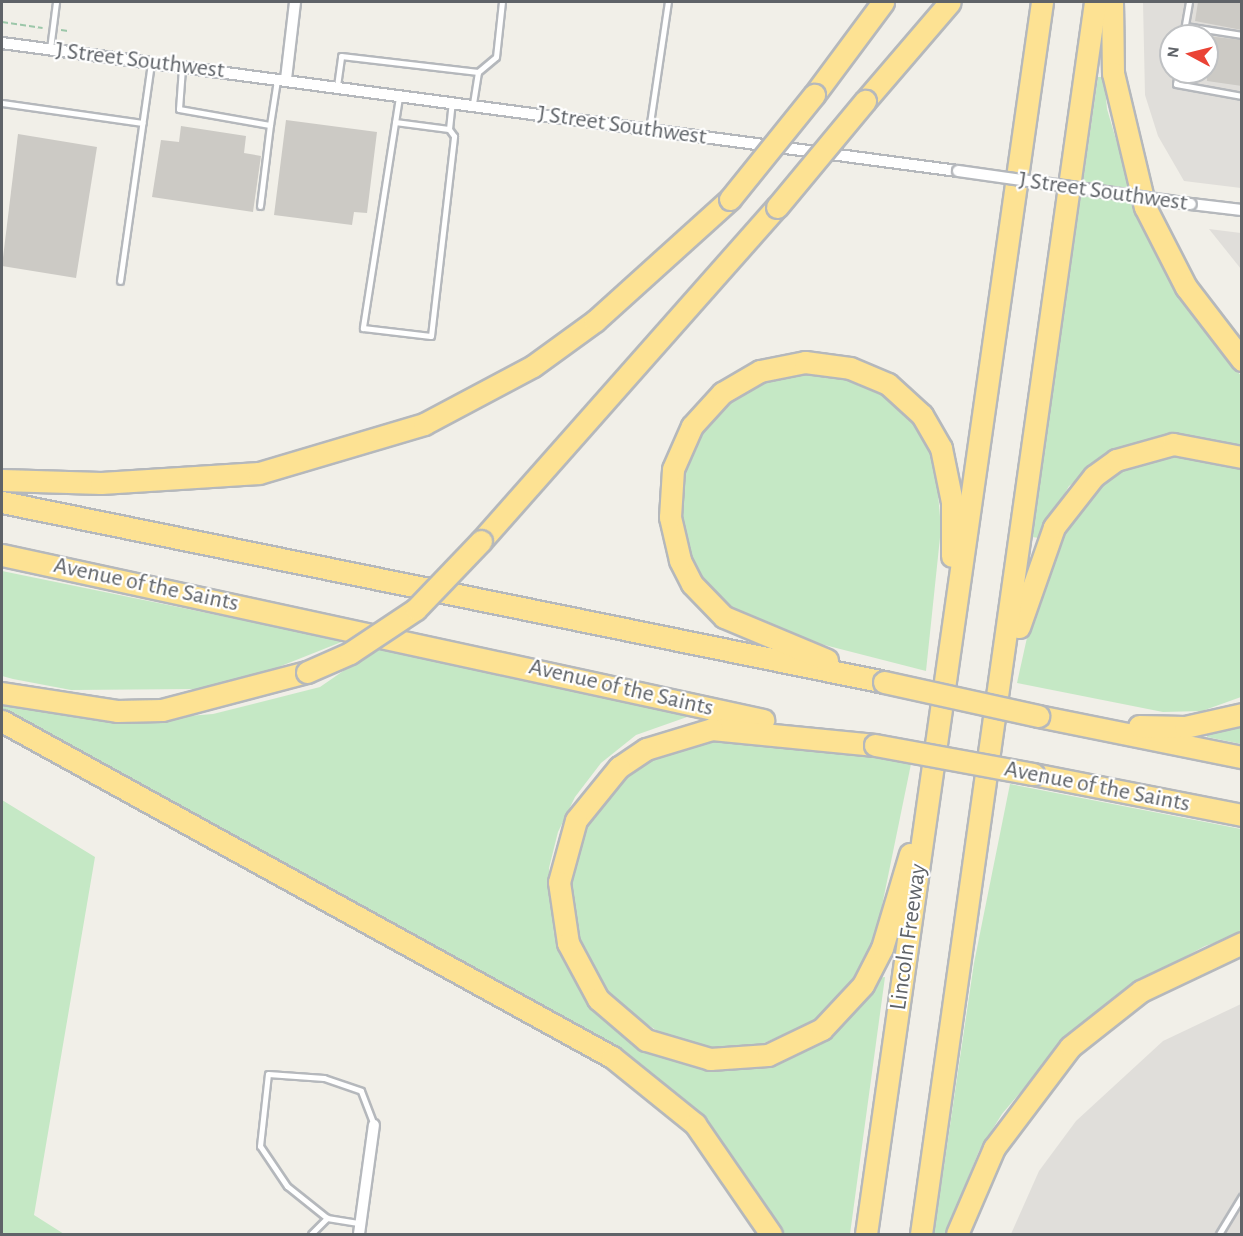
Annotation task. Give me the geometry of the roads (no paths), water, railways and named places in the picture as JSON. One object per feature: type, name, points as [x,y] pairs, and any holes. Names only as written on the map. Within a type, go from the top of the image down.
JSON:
[{"type":"highway","points":[[2,480],[101,483],[259,473],[424,424],[533,366],[595,321],[730,199],[814,95],[883,2]]},
{"type":"highway","points":[[2,693],[93,709],[162,710],[308,672],[350,653],[416,609],[481,541],[777,207],[950,2]]},
{"type":"highway","points":[[951,640],[1042,2]]},
{"type":"highway","points":[[921,1234],[994,733],[1095,2]]},
{"type":"highway","points":[[1112,2],[1113,73],[1145,207],[1186,287],[1242,360]]},
{"type":"highway","points":[[884,682],[724,617],[692,584],[680,560],[670,489],[681,447],[706,407],[742,379],[805,362],[850,368],[888,384],[922,415],[949,474],[951,640]]},
{"type":"highway","points":[[994,733],[1038,564],[1073,497],[1116,460],[1146,448],[1201,446],[1242,457]]},
{"type":"highway","points":[[2,502],[1242,757]]},
{"type":"highway","name":"Avenue of the Saints","points":[[2,555],[875,745],[1242,814]]},
{"type":"highway","name":"Lincoln Freeway","points":[[866,1234],[951,640]]},
{"type":"highway","points":[[1074,723],[1185,727],[1242,714]]},
{"type":"highway","points":[[2,721],[612,1057],[695,1124],[771,1234]]},
{"type":"highway","points":[[875,745],[712,729],[646,749],[595,793],[576,820],[565,851],[559,882],[561,915],[581,974],[620,1021],[677,1053],[710,1059],[768,1055],[822,1029],[863,985],[882,948],[930,787]]},
{"type":"highway","points":[[957,1234],[994,1148],[1070,1047],[1141,991],[1242,943]]},
{"type":"street","points":[[281,79],[295,2]]},
{"type":"street","name":"J Street Southwest","points":[[2,43],[337,86],[1242,210]]},
{"type":"street","points":[[359,1229],[374,1125]]},
{"type":"lane","points":[[50,49],[56,2]]},
{"type":"lane","points":[[473,105],[478,72],[496,57],[502,2]]},
{"type":"lane","points":[[650,130],[668,2]]},
{"type":"lane","points":[[1185,24],[1189,2]]},
{"type":"lane","points":[[1219,31],[1242,35]]},
{"type":"lane","points":[[337,86],[341,56],[478,72]]},
{"type":"lane","points":[[120,281],[151,62]]},
{"type":"lane","points":[[182,66],[179,109],[270,125]]},
{"type":"lane","points":[[260,206],[270,125],[281,79]]},
{"type":"lane","points":[[1176,84],[1242,96]]},
{"type":"lane","points":[[399,95],[363,328],[431,336],[454,136],[449,129],[452,102]]},
{"type":"lane","points":[[2,103],[143,123]]},
{"type":"lane","points":[[395,122],[449,129]]},
{"type":"lane","points":[[359,1229],[327,1218],[287,1186],[260,1146],[268,1074],[324,1078],[361,1091],[374,1125]]},
{"type":"lane","points":[[1219,1234],[1242,1196]]},
{"type":"lane","points":[[311,1234],[327,1218]]}]
